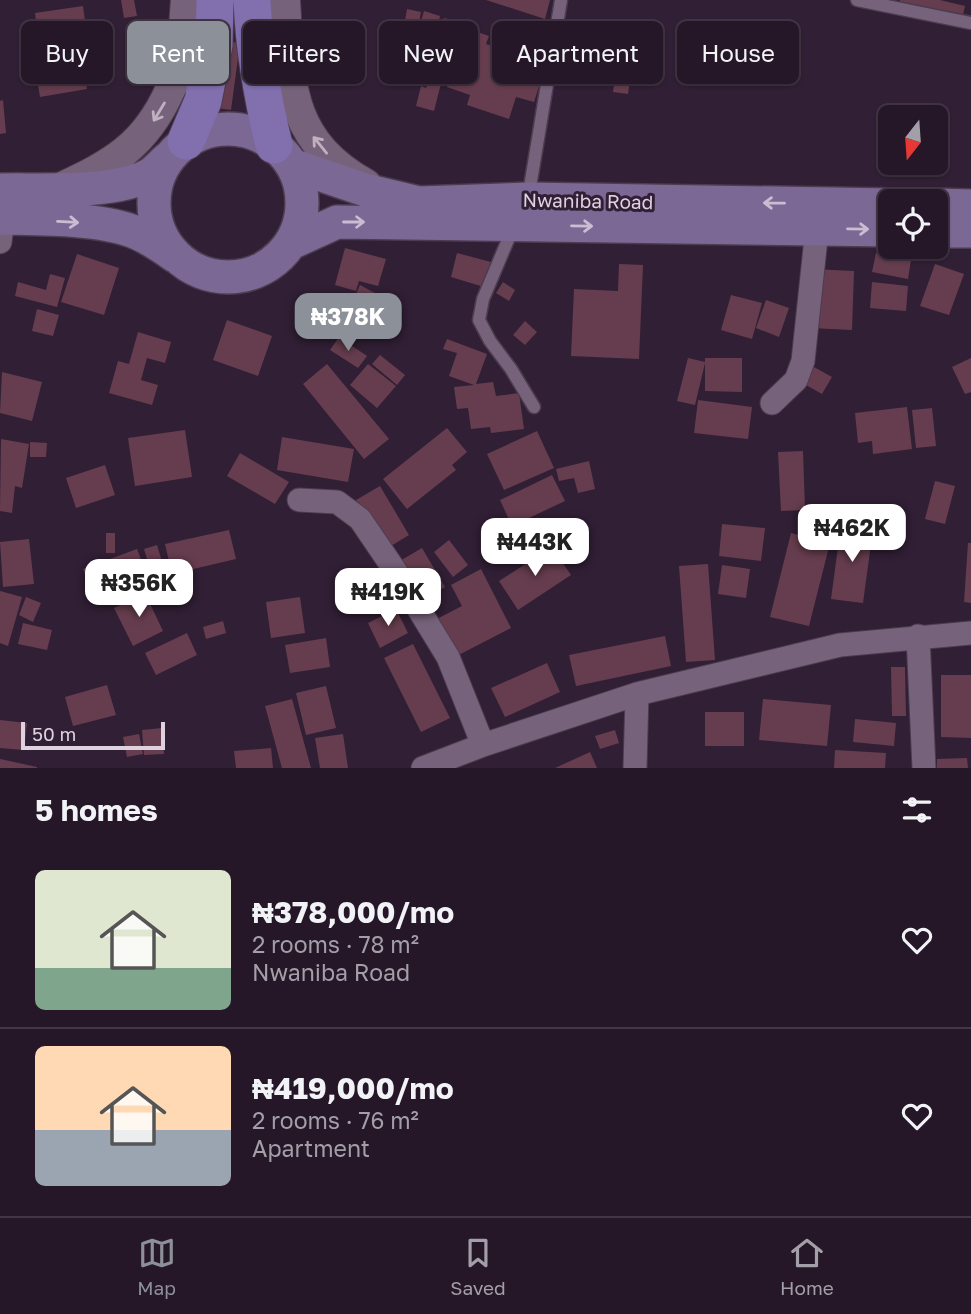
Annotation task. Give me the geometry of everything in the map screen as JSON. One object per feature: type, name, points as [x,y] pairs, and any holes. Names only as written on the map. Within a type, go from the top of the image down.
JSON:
[{"type":"main road","points":[[180,260],[165,242],[156,221],[154,199],[158,176],[178,149],[203,101],[214,45],[215,0]]},
{"type":"main road","points":[[1,217],[95,223],[130,230],[155,242],[202,272],[226,277],[251,273],[274,261],[290,243],[299,225],[302,204],[300,184],[283,155],[263,101],[254,46],[252,0]]},
{"type":"main road","points":[[1,217],[58,189],[88,189],[149,175],[178,149],[208,131],[231,129],[254,134],[283,155]]},
{"type":"main road","name":"Nwaniba Road","points":[[283,155],[365,190],[419,203],[521,212],[878,205]]},
{"type":"main road","points":[[948,205],[971,206]]},
{"type":"main road","points":[[290,243],[337,222],[521,212],[817,229],[878,230]]},
{"type":"main road","points":[[948,231],[971,231]]},
{"type":"street","points":[[58,189],[103,168],[128,149],[151,124],[180,68],[186,0]]},
{"type":"street","points":[[285,0],[290,81],[304,124],[322,150],[346,173],[371,187],[419,203]]},
{"type":"street","points":[[772,403],[796,380],[803,361],[817,229]]},
{"type":"street","points":[[299,500],[337,502],[360,519],[448,657],[483,745]]},
{"type":"street","points":[[423,768],[483,745],[637,694],[840,645],[971,633]]},
{"type":"street","points":[[918,636],[924,768]]},
{"type":"street","points":[[635,768],[637,694]]},
{"type":"lane","points":[[534,407],[511,369],[489,341],[479,320],[483,299],[521,212],[561,0]]},
{"type":"lane","points":[[857,0],[971,23]]},
{"type":"building","points":[[121,0],[134,0],[137,16],[124,18]]},
{"type":"building","points":[[486,0],[550,0],[545,19]]},
{"type":"building","points":[[900,0],[940,0],[965,6],[960,28],[897,12]]},
{"type":"building","points":[[83,6],[85,21],[36,21],[35,13]]},
{"type":"building","points":[[407,9],[421,12],[419,21],[405,21]]},
{"type":"building","points":[[424,11],[440,16],[439,21],[421,21]]},
{"type":"building","points":[[478,32],[489,36],[486,44],[492,46],[492,84],[540,84],[534,102],[516,97],[509,119],[467,105],[470,95],[447,87],[448,84],[478,84]]},
{"type":"building","points":[[229,42],[240,43],[231,110],[216,108],[219,84],[229,84]]},
{"type":"building","points":[[38,84],[86,84],[87,89],[40,97]]},
{"type":"building","points":[[427,84],[441,84],[434,111],[416,106],[421,86],[426,88]]},
{"type":"building","points":[[614,84],[629,84],[628,94],[613,92]]},
{"type":"building","points":[[3,100],[6,133],[0,134],[0,101]]},
{"type":"building","points":[[345,248],[386,259],[378,286],[359,281],[356,291],[335,285]]},
{"type":"building","points":[[457,253],[491,262],[484,287],[451,277]]},
{"type":"building","points":[[876,253],[878,259],[911,260],[908,279],[872,272]]},
{"type":"building","points":[[77,254],[119,268],[104,315],[61,302]]},
{"type":"building","points":[[619,264],[643,265],[639,359],[571,356],[574,289],[618,291]]},
{"type":"building","points":[[935,264],[964,274],[949,315],[920,306]]},
{"type":"building","points":[[812,269],[854,271],[852,330],[810,328]]},
{"type":"building","points":[[50,274],[65,278],[57,307],[15,296],[18,282],[46,290]]},
{"type":"building","points":[[503,282],[515,290],[509,301],[496,293]]},
{"type":"building","points":[[872,282],[908,286],[906,311],[870,308]]},
{"type":"building","points":[[360,285],[375,293],[370,303],[355,296]]},
{"type":"building","points":[[731,295],[762,303],[752,339],[721,330]]},
{"type":"building","points":[[766,300],[789,308],[779,337],[756,328]]},
{"type":"building","points":[[37,309],[59,315],[53,336],[32,331]]},
{"type":"building","points":[[227,320],[272,336],[258,376],[213,360]]},
{"type":"building","points":[[525,321],[537,332],[525,345],[513,335]]},
{"type":"building","points":[[138,332],[171,342],[165,363],[147,358],[141,380],[158,385],[152,405],[109,393],[118,361],[129,364]]},
{"type":"building","points":[[339,337],[367,356],[358,368],[330,350]]},
{"type":"building","points":[[447,339],[487,354],[476,384],[493,382],[496,396],[519,393],[524,429],[491,433],[490,427],[471,429],[468,408],[457,409],[454,387],[474,385],[449,376],[457,353],[443,349]]},
{"type":"building","points":[[380,355],[405,375],[397,385],[372,364]]},
{"type":"building","points":[[688,358],[705,362],[705,358],[742,358],[742,392],[705,391],[705,363],[695,405],[677,401]]},
{"type":"building","points":[[971,358],[971,392],[965,394],[952,367]]},
{"type":"building","points":[[327,364],[389,439],[364,459],[303,384]]},
{"type":"building","points":[[368,364],[396,386],[377,408],[350,385]]},
{"type":"building","points":[[814,367],[832,377],[822,394],[804,384]]},
{"type":"building","points":[[2,372],[42,382],[32,421],[0,413]]},
{"type":"building","points":[[698,400],[752,407],[748,439],[694,433]]},
{"type":"building","points":[[907,407],[912,449],[873,454],[872,441],[858,443],[855,413]]},
{"type":"building","points":[[932,408],[936,446],[916,448],[912,410]]},
{"type":"building","points":[[447,428],[467,452],[452,465],[456,470],[407,509],[383,479]]},
{"type":"building","points":[[185,430],[192,477],[135,486],[128,438]]},
{"type":"building","points":[[537,431],[554,468],[504,490],[487,454]]},
{"type":"building","points":[[282,437],[354,449],[348,482],[277,470]]},
{"type":"building","points":[[1,439],[29,444],[22,488],[15,486],[12,513],[0,511]]},
{"type":"building","points":[[30,442],[47,443],[46,457],[30,457]]},
{"type":"building","points":[[803,451],[805,510],[781,511],[778,452]]},
{"type":"building","points":[[240,453],[289,482],[275,504],[227,476]]},
{"type":"building","points":[[589,461],[595,489],[578,493],[574,478],[559,481],[556,469]]},
{"type":"building","points":[[105,465],[115,495],[76,508],[66,478]]},
{"type":"building","points":[[552,475],[565,501],[512,526],[500,500]]},
{"type":"building","points":[[935,481],[955,486],[945,524],[925,519]]},
{"type":"building","points":[[380,486],[409,535],[386,549],[356,500]]},
{"type":"building","points":[[899,507],[899,521],[885,521],[885,508]]},
{"type":"building","points":[[722,524],[765,528],[761,561],[719,556]]},
{"type":"building","points":[[841,525],[873,529],[863,603],[831,599]]},
{"type":"building","points":[[525,526],[535,544],[517,554],[507,536]]},
{"type":"building","points":[[229,530],[236,559],[172,574],[165,544]]},
{"type":"building","points":[[106,533],[115,533],[115,553],[106,553]]},
{"type":"building","points":[[791,533],[830,543],[809,626],[770,617]]},
{"type":"building","points":[[29,539],[34,584],[3,587],[0,542]]},
{"type":"building","points":[[449,540],[468,565],[453,577],[434,552]]},
{"type":"building","points":[[968,543],[971,543],[971,603],[964,602]]},
{"type":"building","points":[[157,545],[163,565],[150,569],[144,549]]},
{"type":"building","points":[[552,547],[571,575],[518,610],[499,581]]},
{"type":"building","points":[[422,548],[445,587],[417,605],[393,565]]},
{"type":"building","points":[[137,549],[152,588],[114,602],[103,573],[87,579],[83,569]]},
{"type":"building","points":[[708,564],[715,660],[686,662],[679,566]]},
{"type":"building","points":[[722,565],[750,569],[746,598],[718,594]]},
{"type":"building","points":[[481,569],[511,628],[447,661],[427,624],[462,606],[451,585]]},
{"type":"building","points":[[0,591],[22,597],[8,646],[0,643]]},
{"type":"building","points":[[145,593],[163,631],[133,646],[114,608]]},
{"type":"building","points":[[26,597],[41,603],[33,622],[19,615]]},
{"type":"building","points":[[300,597],[305,633],[271,638],[266,602]]},
{"type":"building","points":[[396,609],[408,633],[380,648],[368,623]]},
{"type":"building","points":[[223,621],[226,633],[206,639],[203,627]]},
{"type":"building","points":[[23,623],[52,630],[47,650],[18,644]]},
{"type":"building","points":[[187,633],[197,655],[156,675],[145,653]]},
{"type":"building","points":[[665,636],[671,666],[576,686],[569,655]]},
{"type":"building","points":[[326,638],[330,667],[290,673],[285,645]]},
{"type":"building","points":[[413,644],[450,718],[421,732],[384,658]]},
{"type":"building","points":[[547,663],[560,692],[505,717],[491,688]]},
{"type":"building","points":[[891,667],[905,667],[906,716],[892,716]]},
{"type":"building","points":[[941,675],[971,675],[971,738],[941,737]]},
{"type":"building","points":[[107,685],[116,715],[73,726],[65,697]]},
{"type":"building","points":[[326,686],[336,728],[306,735],[296,693]]},
{"type":"building","points":[[292,699],[311,768],[282,768],[265,706]]},
{"type":"building","points":[[763,699],[831,705],[827,746],[759,740]]},
{"type":"building","points":[[705,712],[744,712],[744,746],[705,746]]},
{"type":"building","points":[[855,719],[896,723],[894,746],[853,742]]},
{"type":"building","points":[[0,720],[27,723],[24,750],[0,748]]},
{"type":"building","points":[[162,728],[164,754],[144,755],[142,730]]},
{"type":"building","points":[[615,730],[619,743],[600,749],[595,736]]},
{"type":"building","points":[[139,734],[143,754],[127,757],[123,737]]},
{"type":"building","points":[[343,734],[348,768],[320,768],[315,738]]},
{"type":"building","points":[[271,748],[273,768],[236,768],[234,751]]},
{"type":"building","points":[[835,750],[886,753],[885,768],[834,768]]},
{"type":"building","points":[[590,752],[597,768],[555,768]]},
{"type":"building","points":[[967,758],[968,768],[937,768],[937,759]]},
{"type":"building","points":[[0,759],[37,767],[37,768],[0,768]]}]
